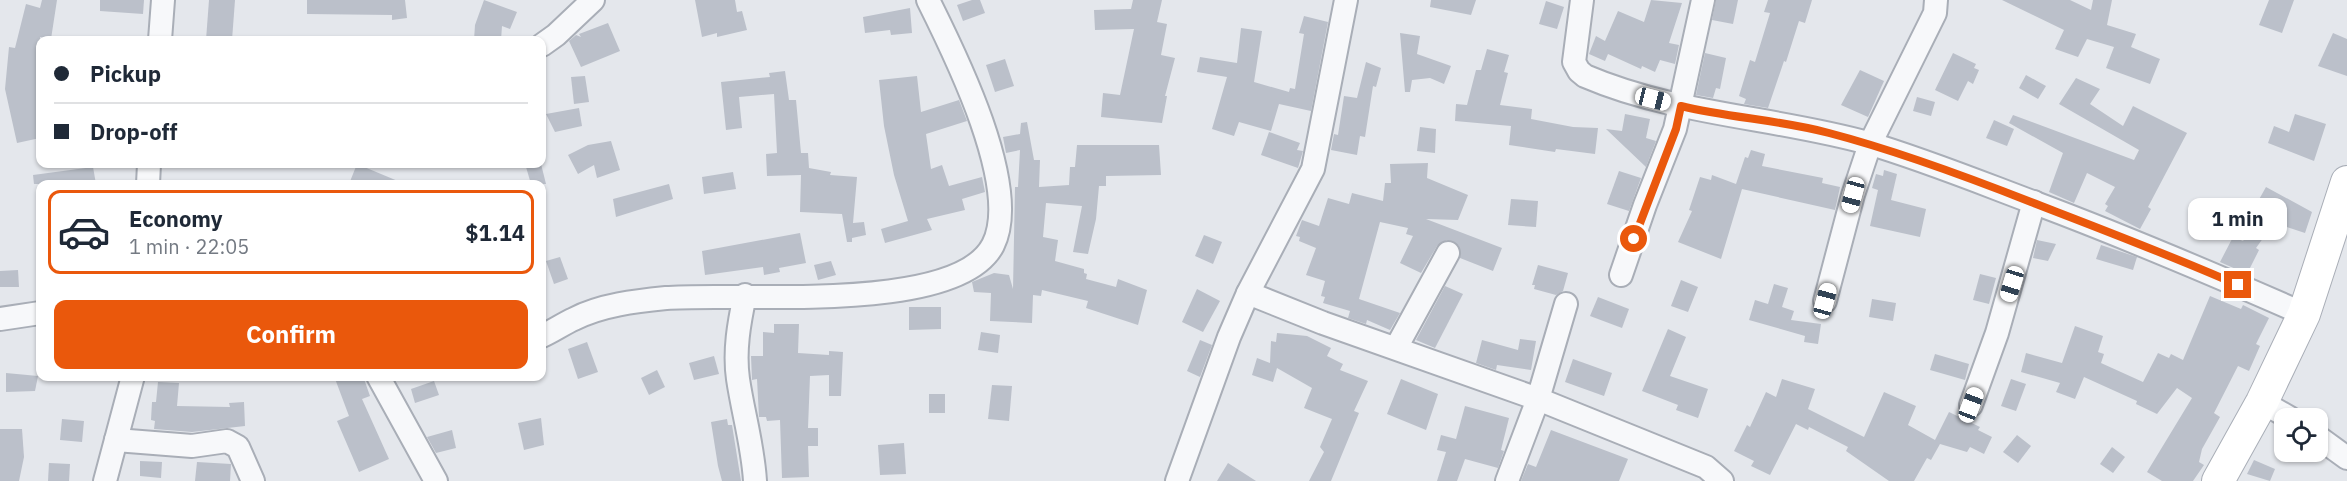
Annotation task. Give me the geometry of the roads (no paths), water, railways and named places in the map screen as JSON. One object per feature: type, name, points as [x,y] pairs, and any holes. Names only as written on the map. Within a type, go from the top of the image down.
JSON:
[{"type":"street","points":[[160,36],[163,0]]},
{"type":"street","points":[[546,42],[592,0]]},
{"type":"street","points":[[546,334],[575,318],[602,308],[666,298],[745,295],[838,296],[894,292],[965,272],[983,260],[994,244],[1000,223],[996,169],[976,106],[928,0]]},
{"type":"street","points":[[1177,481],[1229,337],[1248,293],[1313,169],[1346,0]]},
{"type":"street","points":[[1582,0],[1574,62],[1579,71],[1597,81],[1721,116],[1826,132],[1965,175],[2129,238],[2304,314]]},
{"type":"street","points":[[1621,275],[1681,106],[1703,0]]},
{"type":"street","points":[[1825,301],[1853,195],[1870,144],[1935,13],[1936,0]]},
{"type":"street","points":[[2217,481],[2262,402],[2304,314],[2347,182]]},
{"type":"street","points":[[1971,405],[1997,333],[2034,202]]},
{"type":"street","points":[[1396,348],[1448,253]]},
{"type":"street","points":[[1248,293],[1538,399],[1708,476]]},
{"type":"street","points":[[745,295],[737,334],[738,377],[756,481]]},
{"type":"street","points":[[1507,481],[1538,399],[1566,304]]},
{"type":"street","points":[[0,319],[36,314]]},
{"type":"street","points":[[105,481],[132,381]]},
{"type":"street","points":[[387,381],[421,459],[436,481]]},
{"type":"street","points":[[2262,402],[2274,409]]},
{"type":"street","points":[[116,440],[192,446],[227,441],[238,447],[253,481]]},
{"type":"street","points":[[2328,444],[2347,458]]}]
